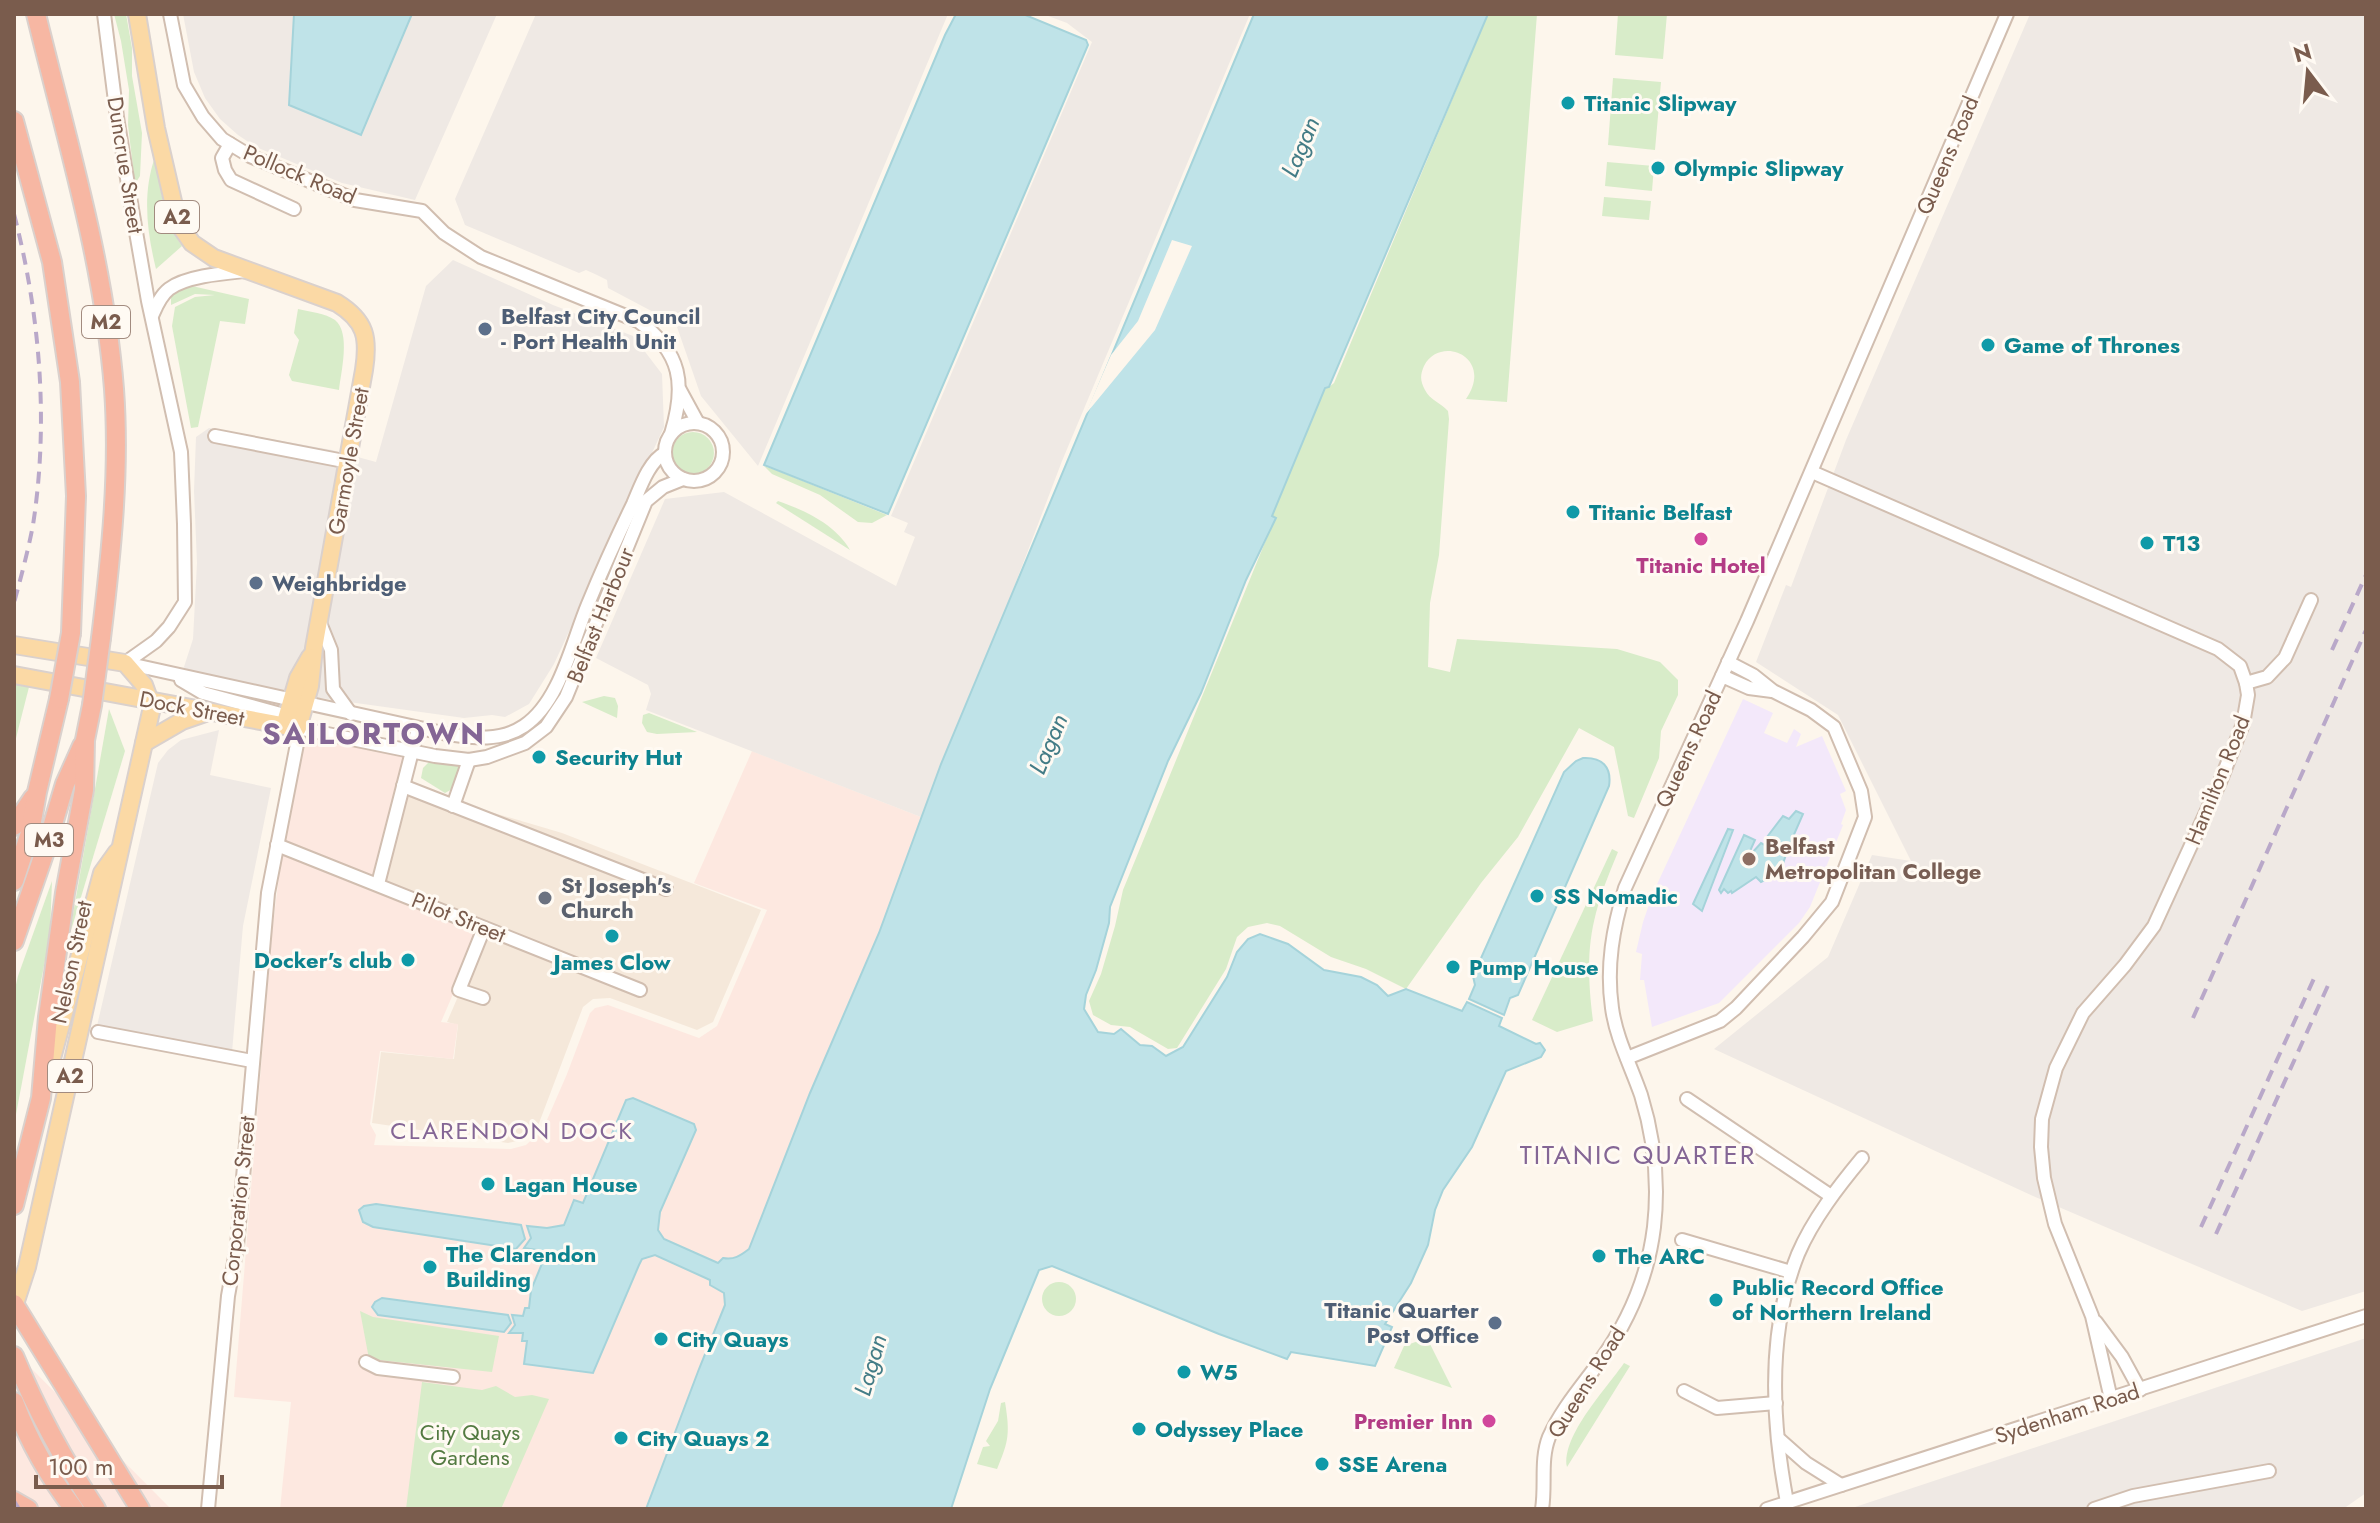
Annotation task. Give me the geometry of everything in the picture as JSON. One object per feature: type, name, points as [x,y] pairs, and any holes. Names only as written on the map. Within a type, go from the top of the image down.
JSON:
[{"type":"highway","name":"M2","points":[[36,14],[83,204],[103,300],[114,392],[113,515],[101,638],[85,740]]},
{"type":"highway","name":"M2","points":[[14,121],[52,262],[70,382],[76,496],[71,633],[59,699],[37,792],[14,826]]},
{"type":"highway","name":"M3","points":[[14,941],[65,784],[85,740]]},
{"type":"highway","points":[[14,1205],[41,1098],[48,1017],[65,893],[84,790],[85,740]]},
{"type":"highway","name":"M3","points":[[14,881],[30,833],[37,792]]},
{"type":"highway","points":[[14,1305],[140,1509]]},
{"type":"highway","points":[[14,1356],[42,1419],[96,1509]]},
{"type":"highway","points":[[14,1402],[23,1425],[61,1493],[74,1509]]},
{"type":"main road","name":"Duncrue Street","points":[[137,14],[156,128],[178,223],[192,243],[214,258],[245,271]]},
{"type":"main road","name":"Garmoyle Street","points":[[245,271],[337,303],[352,312],[365,334],[366,358],[320,623],[314,648],[298,678],[293,715]]},
{"type":"main road","name":"Dock Street","points":[[14,645],[125,663]]},
{"type":"main road","points":[[125,663],[137,674],[150,700]]},
{"type":"main road","name":"Dock Street","points":[[18,674],[210,712],[293,715]]},
{"type":"main road","name":"Nelson Street","points":[[14,1305],[27,1267],[150,720],[150,700]]},
{"type":"main road","points":[[144,743],[182,721],[210,712]]},
{"type":"main road","name":"A2","points":[[41,1098],[102,873],[120,847]]},
{"type":"street","name":"Duncrue Street","points":[[104,14],[117,117],[152,316]]},
{"type":"street","name":"Pollock Road","points":[[170,14],[184,85],[203,117],[222,139],[264,162],[355,200],[422,211],[444,233],[481,257],[638,321],[653,331],[668,350],[677,369],[680,390]]},
{"type":"street","name":"Queens Road","points":[[1544,1506],[1543,1461],[1549,1438],[1570,1400],[1601,1360],[1629,1313],[1644,1278],[1654,1228],[1656,1177],[1651,1139],[1640,1093],[1612,1011],[1610,951],[1616,916],[1625,888],[1812,472],[2007,14]]},
{"type":"street","points":[[230,144],[222,158],[231,180],[294,209]]},
{"type":"street","points":[[125,663],[156,641],[185,602],[181,452],[152,316],[166,292],[177,284],[245,271]]},
{"type":"street","points":[[680,390],[698,423]]},
{"type":"street","points":[[671,434],[688,424],[698,423],[711,428],[723,446],[718,469],[706,479],[690,481],[670,469],[665,453],[666,443],[678,411],[680,390]]},
{"type":"street","points":[[215,436],[349,462]]},
{"type":"street","name":"Belfast Harbour","points":[[506,735],[536,716],[551,697],[634,500],[658,456],[665,453]]},
{"type":"street","name":"Hamilton Road","points":[[1812,472],[2218,649],[2240,666],[2246,683],[2248,695],[2243,724],[2154,926],[2083,1013],[2056,1068],[2042,1119],[2044,1178],[2055,1224],[2092,1316],[2111,1399]]},
{"type":"street","name":"Belfast Harbour","points":[[511,750],[546,727],[566,697],[646,501],[663,487],[683,479]]},
{"type":"street","points":[[2246,683],[2267,677],[2285,658],[2311,600]]},
{"type":"street","points":[[320,623],[331,650],[333,689],[351,714]]},
{"type":"street","points":[[1627,1058],[1720,1021],[1803,937],[1832,902],[1865,817],[1861,791],[1834,727],[1811,710],[1773,691],[1753,675],[1728,662]]},
{"type":"street","name":"Dock Street","points":[[125,663],[176,675],[413,752],[469,760],[511,750]]},
{"type":"street","points":[[1722,676],[1749,688],[1773,691]]},
{"type":"street","name":"Dock Street","points":[[293,715],[351,714],[481,739],[506,735]]},
{"type":"street","name":"Garmoyle Street","points":[[268,893],[297,744],[293,715]]},
{"type":"street","points":[[378,884],[418,728]]},
{"type":"street","points":[[453,806],[469,760]]},
{"type":"street","points":[[403,786],[666,889]]},
{"type":"street","name":"Pilot Street","points":[[277,845],[640,990]]},
{"type":"street","name":"Corporation Street","points":[[208,1509],[230,1284],[237,1246],[268,893]]},
{"type":"street","points":[[483,998],[459,990],[484,928]]},
{"type":"street","points":[[98,1032],[252,1061]]},
{"type":"street","points":[[1687,1099],[1831,1196]]},
{"type":"street","points":[[1787,1502],[1776,1403],[1778,1336],[1783,1303],[1799,1251],[1831,1196],[1862,1158]]},
{"type":"street","points":[[1682,1240],[1791,1272]]},
{"type":"street","name":"Hamilton Road","points":[[2092,1316],[2122,1357],[2140,1390]]},
{"type":"street","name":"Sydenham Road","points":[[1767,1509],[2366,1316]]},
{"type":"street","points":[[366,1362],[378,1368],[453,1377]]},
{"type":"street","points":[[1684,1391],[1717,1408],[1776,1403]]},
{"type":"street","points":[[1779,1440],[1798,1457],[1841,1485]]},
{"type":"street","points":[[2094,1509],[2133,1496],[2269,1471]]},
{"type":"shaded area","points":[[183,14],[294,14],[289,105],[361,135],[412,14],[497,14],[415,200],[342,183],[256,147],[238,135],[220,119],[205,98],[194,72]]},
{"type":"shaded area","points":[[536,14],[948,14],[758,466],[701,396],[676,324],[608,288],[607,280],[597,275],[586,270],[579,273],[465,225],[455,199]]},
{"type":"shaded area","points":[[1043,14],[1250,14],[1062,461],[926,819],[646,710],[651,694],[648,685],[596,658],[665,499],[724,492],[896,586],[915,537],[904,532],[908,523],[891,516],[1092,42],[1067,23]]},
{"type":"shaded area","points":[[2030,14],[2366,14],[2366,1291],[2302,1311],[2033,1196],[1714,1049],[1828,957],[1872,855],[1911,861],[1838,715],[1756,662],[1786,585],[1791,587],[1846,440]]},
{"type":"shaded area","points":[[453,260],[553,305],[633,336],[662,374],[664,427],[554,664],[529,704],[505,717],[464,718],[284,693],[183,670],[193,639],[197,563],[194,491],[196,437],[209,428],[332,450],[376,462],[426,286]]},
{"type":"shaded area","name":"Belfast Metropolitan College","points":[[1743,699],[1773,713],[1764,733],[1787,743],[1794,729],[1801,734],[1796,747],[1822,736],[1846,791],[1840,794],[1846,810],[1843,825],[1810,907],[1799,923],[1719,1003],[1652,1027],[1644,980],[1640,980],[1642,954],[1636,952],[1643,922],[1653,893]]},
{"type":"shaded area","points":[[219,730],[210,775],[271,788],[243,926],[232,1052],[97,1026],[158,763],[181,740]]},
{"type":"shaded area","points":[[304,737],[406,756],[375,887],[481,929],[441,1022],[458,1024],[453,1059],[380,1051],[370,1124],[376,1135],[374,1145],[511,1149],[526,1145],[543,1129],[590,1013],[595,1008],[608,1005],[699,1038],[717,1026],[767,910],[694,883],[752,751],[926,819],[754,1251],[722,1268],[660,1241],[636,1259],[655,1251],[713,1277],[728,1290],[730,1304],[699,1369],[646,1509],[280,1509],[291,1402],[234,1397],[272,932],[282,853]]},
{"type":"shaded area","points":[[403,786],[562,833],[761,910],[713,1022],[697,1030],[610,998],[593,999],[583,1007],[536,1131],[521,1140],[508,1143],[372,1123],[381,1052],[454,1059],[458,1025],[447,1022],[488,927],[378,884]]},
{"type":"shaded area","points":[[2366,1338],[2366,1493],[2343,1509],[1849,1509]]},
{"type":"shaded area","points":[[14,1351],[171,1509],[14,1509]]},
{"type":"green space","points":[[114,14],[126,14],[132,48],[132,76],[142,133],[140,176],[135,184],[128,125],[129,90]]},
{"type":"green space","points":[[1488,14],[1537,14],[1507,402],[1466,399],[1473,384],[1474,372],[1470,362],[1462,355],[1452,351],[1441,352],[1424,366],[1421,378],[1423,387],[1448,411],[1449,419],[1439,555],[1430,603],[1428,667],[1450,672],[1457,639],[1617,649],[1660,662],[1678,680],[1678,695],[1661,731],[1659,758],[1634,818],[1628,816],[1614,747],[1579,728],[1518,837],[1481,883],[1406,989],[1366,969],[1331,957],[1280,926],[1267,923],[1248,927],[1237,937],[1226,969],[1177,1048],[1168,1049],[1130,1027],[1111,1025],[1093,1015],[1089,1001],[1101,974],[1123,890],[1275,518],[1271,516],[1325,387],[1334,383]]},
{"type":"green space","points":[[1618,14],[1667,14],[1663,59],[1615,55]]},
{"type":"green space","points":[[1613,78],[1661,82],[1655,150],[1608,145]]},
{"type":"green space","points":[[155,157],[167,214],[182,246],[156,269],[147,213],[148,185]]},
{"type":"green space","points":[[1607,162],[1654,166],[1652,191],[1605,186]]},
{"type":"green space","points":[[1604,197],[1651,201],[1649,220],[1602,216]]},
{"type":"green space","points":[[192,286],[249,299],[245,324],[220,321],[198,427],[191,428],[172,326],[175,307],[195,297],[215,295],[195,294],[171,305],[171,295],[176,290]]},
{"type":"green space","points":[[298,309],[327,316],[340,326],[344,353],[339,390],[292,381],[289,375],[299,340],[294,333]]},
{"type":"green space","points":[[693,432],[708,438],[714,453],[708,468],[693,474],[678,468],[672,453],[678,438]]},
{"type":"green space","points":[[764,466],[887,515],[872,523],[858,522],[820,495],[772,474]]},
{"type":"green space","points":[[778,501],[827,525],[850,550],[776,503]]},
{"type":"green space","points":[[14,682],[29,687],[14,746]]},
{"type":"green space","points":[[604,696],[615,698],[617,718],[582,702]]},
{"type":"green space","points":[[109,709],[125,751],[69,937]]},
{"type":"green space","points":[[649,713],[697,732],[647,732],[642,723],[643,715]]},
{"type":"green space","points":[[430,761],[462,767],[454,788],[445,793],[421,778],[423,768]]},
{"type":"green space","points":[[1612,849],[1618,852],[1601,896],[1592,934],[1589,974],[1593,1021],[1557,1032],[1532,1020]]},
{"type":"green space","points":[[52,881],[50,934],[14,1125],[14,993]]},
{"type":"green space","points":[[1059,1282],[1071,1287],[1076,1299],[1071,1311],[1059,1316],[1047,1311],[1042,1299],[1047,1287]]},
{"type":"green space","points":[[360,1311],[373,1317],[499,1336],[492,1372],[369,1359]]},
{"type":"green space","points":[[1427,1338],[1452,1388],[1394,1368],[1404,1346]]},
{"type":"green space","points":[[1624,1363],[1630,1366],[1567,1467],[1567,1455],[1578,1427]]},
{"type":"green space","name":"City Quays Gardens","points":[[422,1382],[482,1390],[496,1386],[515,1397],[532,1395],[549,1399],[501,1509],[406,1509]]},
{"type":"green space","points":[[1005,1402],[1007,1437],[997,1469],[977,1464],[983,1447],[990,1446],[986,1441],[998,1421],[1001,1403]]},
{"type":"water","points":[[294,14],[412,14],[361,135],[289,105]]},
{"type":"water","points":[[956,14],[1023,14],[1086,40],[1088,45],[888,514],[764,465]]},
{"type":"water","name":"Lagan","points":[[1254,14],[1488,14],[1329,387],[1325,388],[1272,516],[1276,518],[1246,580],[1201,693],[1168,761],[1110,907],[1109,923],[1084,1009],[1098,1032],[1114,1034],[1121,1029],[1140,1045],[1152,1046],[1166,1056],[1183,1047],[1227,977],[1237,952],[1248,939],[1260,934],[1288,944],[1324,970],[1361,977],[1377,985],[1388,996],[1406,989],[1462,1011],[1467,1002],[1502,1018],[1499,1026],[1536,1044],[1540,1043],[1545,1050],[1541,1057],[1506,1071],[1472,1147],[1443,1190],[1435,1210],[1428,1245],[1411,1283],[1385,1324],[1392,1327],[1375,1366],[1291,1352],[1287,1359],[1052,1266],[1039,1270],[990,1389],[951,1509],[646,1509],[725,1305],[724,1293],[710,1285],[710,1280],[655,1255],[642,1259],[593,1373],[524,1364],[527,1341],[522,1341],[523,1333],[509,1333],[515,1325],[512,1315],[523,1316],[525,1308],[529,1308],[531,1290],[546,1254],[524,1248],[531,1238],[527,1226],[547,1228],[564,1225],[574,1200],[583,1203],[626,1100],[633,1098],[694,1124],[696,1130],[660,1212],[658,1230],[664,1239],[718,1263],[723,1258],[737,1257],[749,1249],[810,1093],[879,933],[941,764]]},
{"type":"water","points":[[1583,758],[1596,759],[1604,764],[1609,773],[1609,786],[1518,995],[1510,998],[1504,1015],[1469,999],[1475,985],[1473,976],[1564,772]]},
{"type":"water","points":[[1796,811],[1803,814],[1789,846],[1767,837],[1783,816],[1789,819]]},
{"type":"water","points":[[1728,829],[1733,830],[1702,911],[1693,904]]},
{"type":"water","points":[[1744,835],[1755,840],[1752,853],[1761,843],[1774,850],[1778,844],[1788,849],[1780,872],[1761,882],[1756,877],[1732,893],[1724,889],[1721,893],[1719,890]]},
{"type":"water","points":[[376,1204],[521,1225],[525,1239],[516,1249],[373,1227],[363,1222],[359,1210]]},
{"type":"water","points":[[382,1298],[508,1315],[511,1323],[504,1332],[378,1315],[372,1307]]},
{"type":"pier","points":[[1172,240],[1192,246],[1155,330],[1085,415],[1111,355],[1138,321]]},
{"type":"railway","points":[[14,214],[36,329],[41,408],[33,525],[14,603]]},
{"type":"railway","points":[[2332,650],[2366,575]]},
{"type":"railway","points":[[2193,1018],[2366,630]]},
{"type":"railway","points":[[2201,1227],[2316,974]]},
{"type":"railway","points":[[2216,1234],[2330,981]]},
{"type":"railway","points":[[14,1501],[19,1509]]},
{"type":"place","name":"Titanic Slipway","points":[[1568,103]]},
{"type":"place","name":"Olympic Slipway","points":[[1658,168]]},
{"type":"place","name":"Belfast City Council - Port Health Unit","points":[[485,329]]},
{"type":"place","name":"Game of Thrones","points":[[1988,345]]},
{"type":"place","name":"Titanic Belfast","points":[[1573,512]]},
{"type":"place","name":"Titanic Hotel","points":[[1701,539]]},
{"type":"place","name":"T13","points":[[2147,543]]},
{"type":"place","name":"Weighbridge","points":[[256,583]]},
{"type":"place","name":"Security Hut","points":[[539,757]]},
{"type":"place","name":"Belfast Metropolitan College","points":[[1749,859]]},
{"type":"place","name":"SS Nomadic","points":[[1537,896]]},
{"type":"place","name":"St Joseph's Church","points":[[545,898]]},
{"type":"place","name":"James Clow","points":[[612,936]]},
{"type":"place","name":"Docker's club","points":[[408,960]]},
{"type":"place","name":"Pump House","points":[[1453,967]]},
{"type":"place","name":"Lagan House","points":[[488,1184]]},
{"type":"place","name":"The ARC","points":[[1599,1256]]},
{"type":"place","name":"The Clarendon Building","points":[[430,1267]]},
{"type":"place","name":"Public Record Office of Northern Ireland","points":[[1716,1300]]},
{"type":"place","name":"Titanic Quarter Post Office","points":[[1495,1323]]},
{"type":"place","name":"City Quays","points":[[661,1339]]},
{"type":"place","name":"W5","points":[[1184,1372]]},
{"type":"place","name":"Premier Inn","points":[[1489,1421]]},
{"type":"place","name":"Odyssey Place","points":[[1139,1429]]},
{"type":"place","name":"City Quays 2","points":[[621,1438]]},
{"type":"place","name":"SSE Arena","points":[[1322,1464]]},
{"type":"district","name":"SAILORTOWN","points":[[374,733]]},
{"type":"district","name":"CLARENDON DOCK","points":[[512,1130]]},
{"type":"district","name":"TITANIC QUARTER","points":[[1638,1155]]}]
